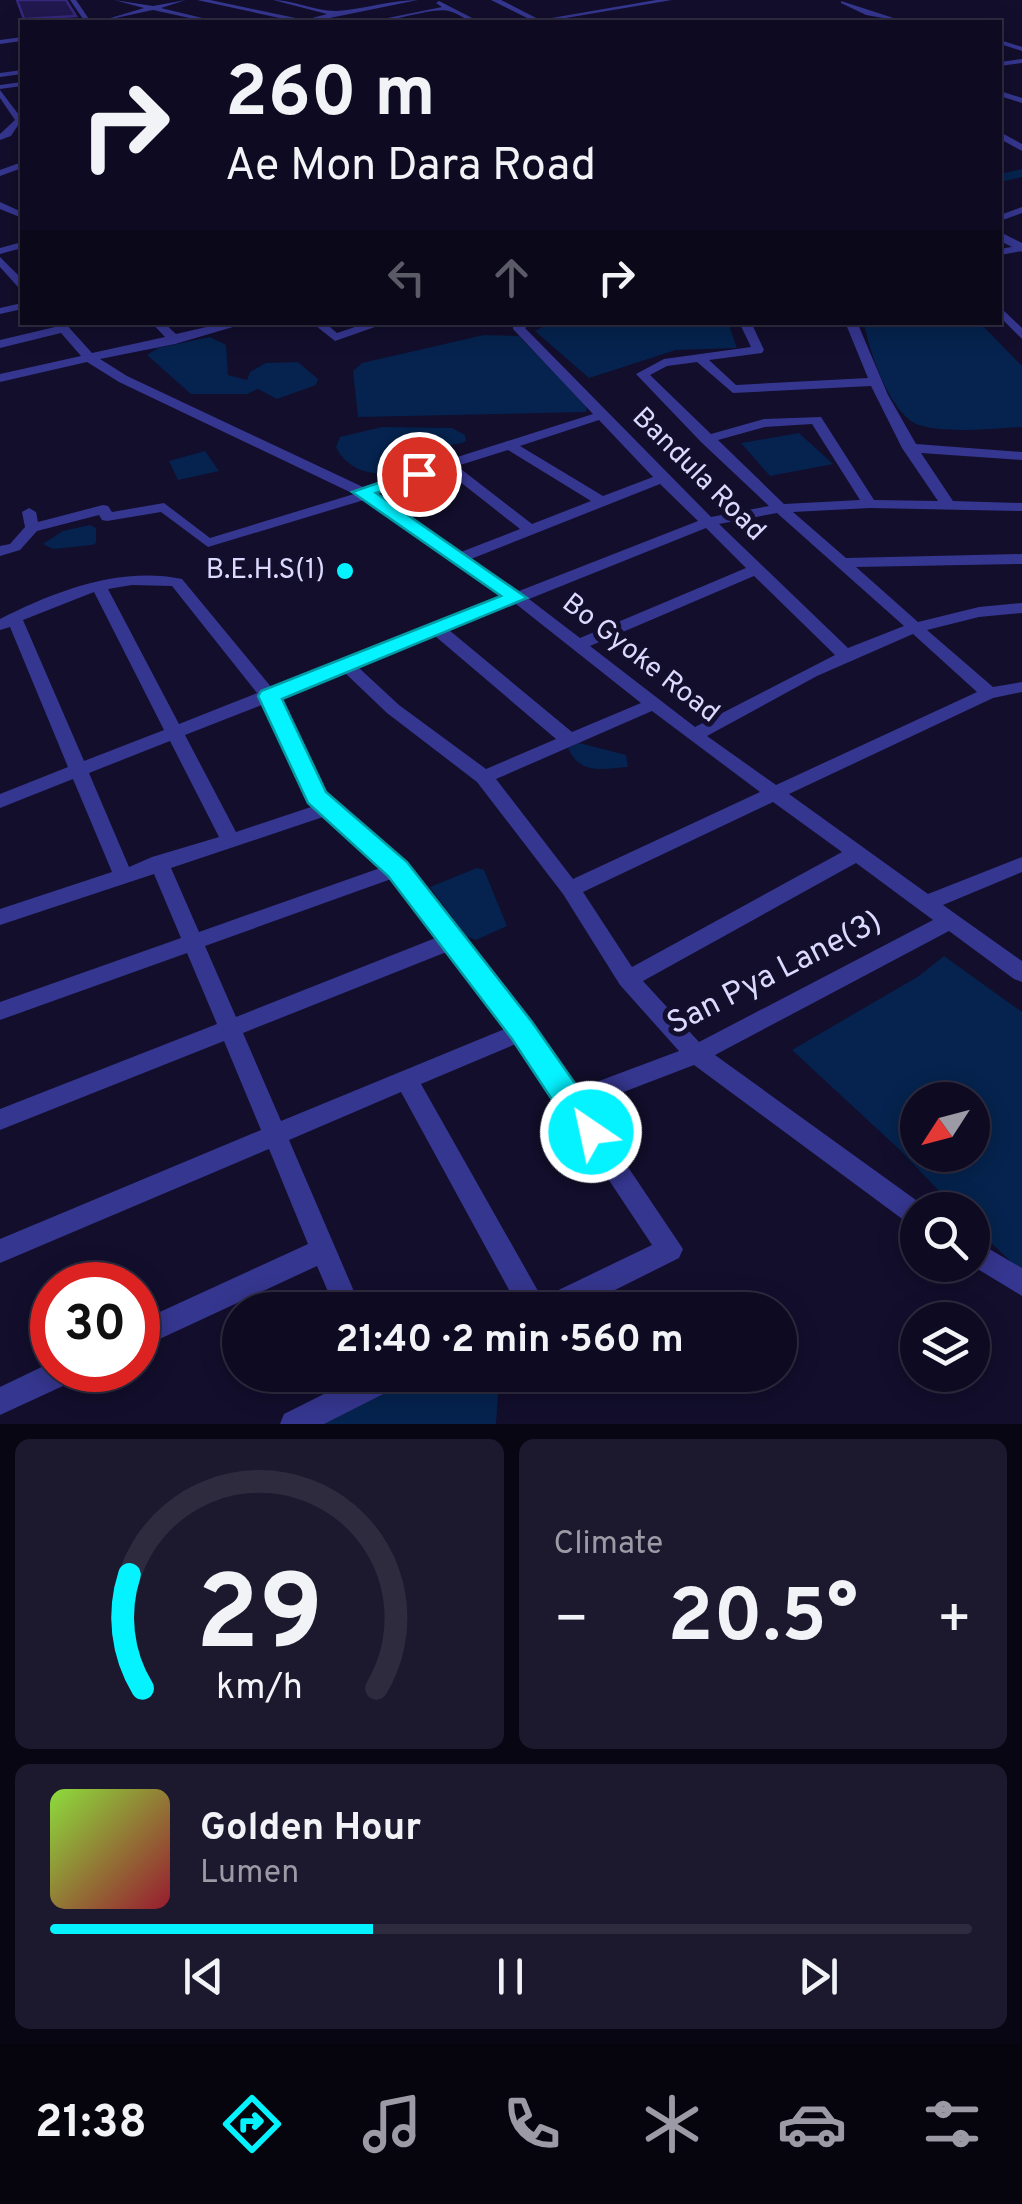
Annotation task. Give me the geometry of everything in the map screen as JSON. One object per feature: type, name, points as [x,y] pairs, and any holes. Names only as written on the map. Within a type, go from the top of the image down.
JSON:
[{"type":"street","points":[[116,0],[207,20]]},
{"type":"street","points":[[110,20],[184,0]]},
{"type":"street","points":[[200,0],[295,20]]},
{"type":"street","points":[[228,6],[250,0]]},
{"type":"street","points":[[276,0],[334,14]]},
{"type":"street","points":[[356,0],[379,5]]},
{"type":"street","points":[[312,20],[415,0]]},
{"type":"street","points":[[434,0],[472,20]]},
{"type":"street","points":[[495,0],[535,20]]},
{"type":"street","points":[[551,20],[669,0]]},
{"type":"street","points":[[843,2],[894,20]]},
{"type":"street","points":[[383,20],[448,8]]},
{"type":"street","points":[[0,90],[4,104]]},
{"type":"street","points":[[0,260],[20,279]]},
{"type":"street","points":[[0,280],[20,279]]},
{"type":"street","points":[[1002,312],[1022,335]]},
{"type":"street","points":[[159,325],[175,340]]},
{"type":"street","points":[[0,378],[233,325]]},
{"type":"street","points":[[320,325],[335,337],[374,325]]},
{"type":"street","name":"Bandula Road","points":[[523,325],[662,478],[846,656]]},
{"type":"street","points":[[747,325],[758,350],[664,363],[642,374],[780,508],[988,693]]},
{"type":"street","points":[[851,325],[872,382],[909,448],[949,506]]},
{"type":"street","points":[[0,344],[60,326]]},
{"type":"street","name":"Bo Gyoke Road","points":[[60,326],[90,358],[123,379],[362,492],[516,598],[694,735],[1022,973]]},
{"type":"street","points":[[698,357],[733,389],[872,382]]},
{"type":"street","points":[[0,551],[14,546],[30,520],[103,510],[107,517],[164,507],[208,543],[358,498],[362,492],[603,415]]},
{"type":"street","points":[[706,439],[769,422],[816,420],[870,504]]},
{"type":"street","points":[[511,446],[601,501]]},
{"type":"street","points":[[909,448],[1022,456]]},
{"type":"street","points":[[448,465],[529,529]]},
{"type":"street","points":[[459,558],[662,478]]},
{"type":"street","points":[[0,801],[709,522],[780,508],[870,504],[1022,507]]},
{"type":"street","points":[[845,564],[1022,559]]},
{"type":"street","points":[[578,646],[756,569]]},
{"type":"street","points":[[123,875],[7,621],[99,586],[159,579],[177,582],[269,696],[316,797],[398,869],[522,1031],[670,1249],[583,1292]]},
{"type":"street","points":[[99,586],[230,840]]},
{"type":"street","points":[[694,735],[846,656],[915,627],[1022,608]]},
{"type":"street","points":[[437,629],[568,739]]},
{"type":"street","points":[[347,666],[394,709],[484,777],[570,889],[628,979],[696,1054],[900,1203]]},
{"type":"street","points":[[570,889],[988,693],[1022,687]]},
{"type":"street","points":[[484,777],[654,704]]},
{"type":"street","points":[[1,914],[327,809]]},
{"type":"street","points":[[628,979],[857,853]]},
{"type":"street","points":[[160,862],[342,1292]]},
{"type":"street","points":[[926,903],[1022,864]]},
{"type":"street","points":[[0,1012],[398,869]]},
{"type":"street","name":"San Pya Lane(3)","points":[[571,1102],[696,1054],[951,920]]},
{"type":"street","points":[[0,1120],[451,941]]},
{"type":"street","points":[[0,1252],[522,1031]]},
{"type":"street","points":[[406,1081],[524,1292]]},
{"type":"street","points":[[160,1326],[325,1249]]},
{"type":"street","points":[[990,1263],[1022,1283]]},
{"type":"street","points":[[0,1400],[30,1386]]},
{"type":"street","points":[[294,1424],[353,1392]]},
{"type":"water","points":[[546,325],[729,325],[737,348],[676,350],[589,378],[535,331]]},
{"type":"water","points":[[865,325],[982,325],[1022,366],[1022,427],[970,430],[919,425],[899,409],[890,395]]},
{"type":"water","points":[[484,335],[519,336],[587,406],[586,412],[358,417],[353,371],[362,363]]},
{"type":"water","points":[[210,337],[226,345],[228,375],[247,380],[250,372],[266,363],[298,362],[318,379],[316,385],[277,399],[258,389],[247,394],[191,394],[147,355],[158,348]]},
{"type":"water","points":[[382,427],[452,428],[465,435],[466,441],[436,448],[408,469],[384,473],[351,465],[336,447],[340,437]]},
{"type":"water","points":[[799,433],[833,464],[770,476],[741,443]]},
{"type":"water","points":[[205,451],[219,471],[178,480],[169,461]]},
{"type":"water","points":[[90,525],[96,528],[96,543],[92,545],[53,549],[43,544],[63,531]]},
{"type":"water","points":[[579,743],[626,755],[628,767],[585,766],[568,748]]},
{"type":"water","points":[[477,868],[484,870],[507,926],[476,940],[466,936],[430,887]]},
{"type":"water","points":[[944,956],[1022,1012],[1022,1272],[990,1242],[990,1192],[940,1192],[921,1172],[990,1172],[990,1082],[900,1082],[900,1150],[792,1050],[919,976]]},
{"type":"water","points":[[382,1392],[498,1394],[496,1424],[312,1424]]},
{"type":"building","points":[[17,0],[66,0],[76,16],[24,19]]},
{"type":"waterway","points":[[1002,178],[1022,173]]},
{"type":"place","name":"B.E.H.S(1)","points":[[345,571]]},
{"type":"route","points":[[419,474],[362,492],[516,598],[269,696],[316,797],[398,869],[522,1031],[591,1132]]}]
